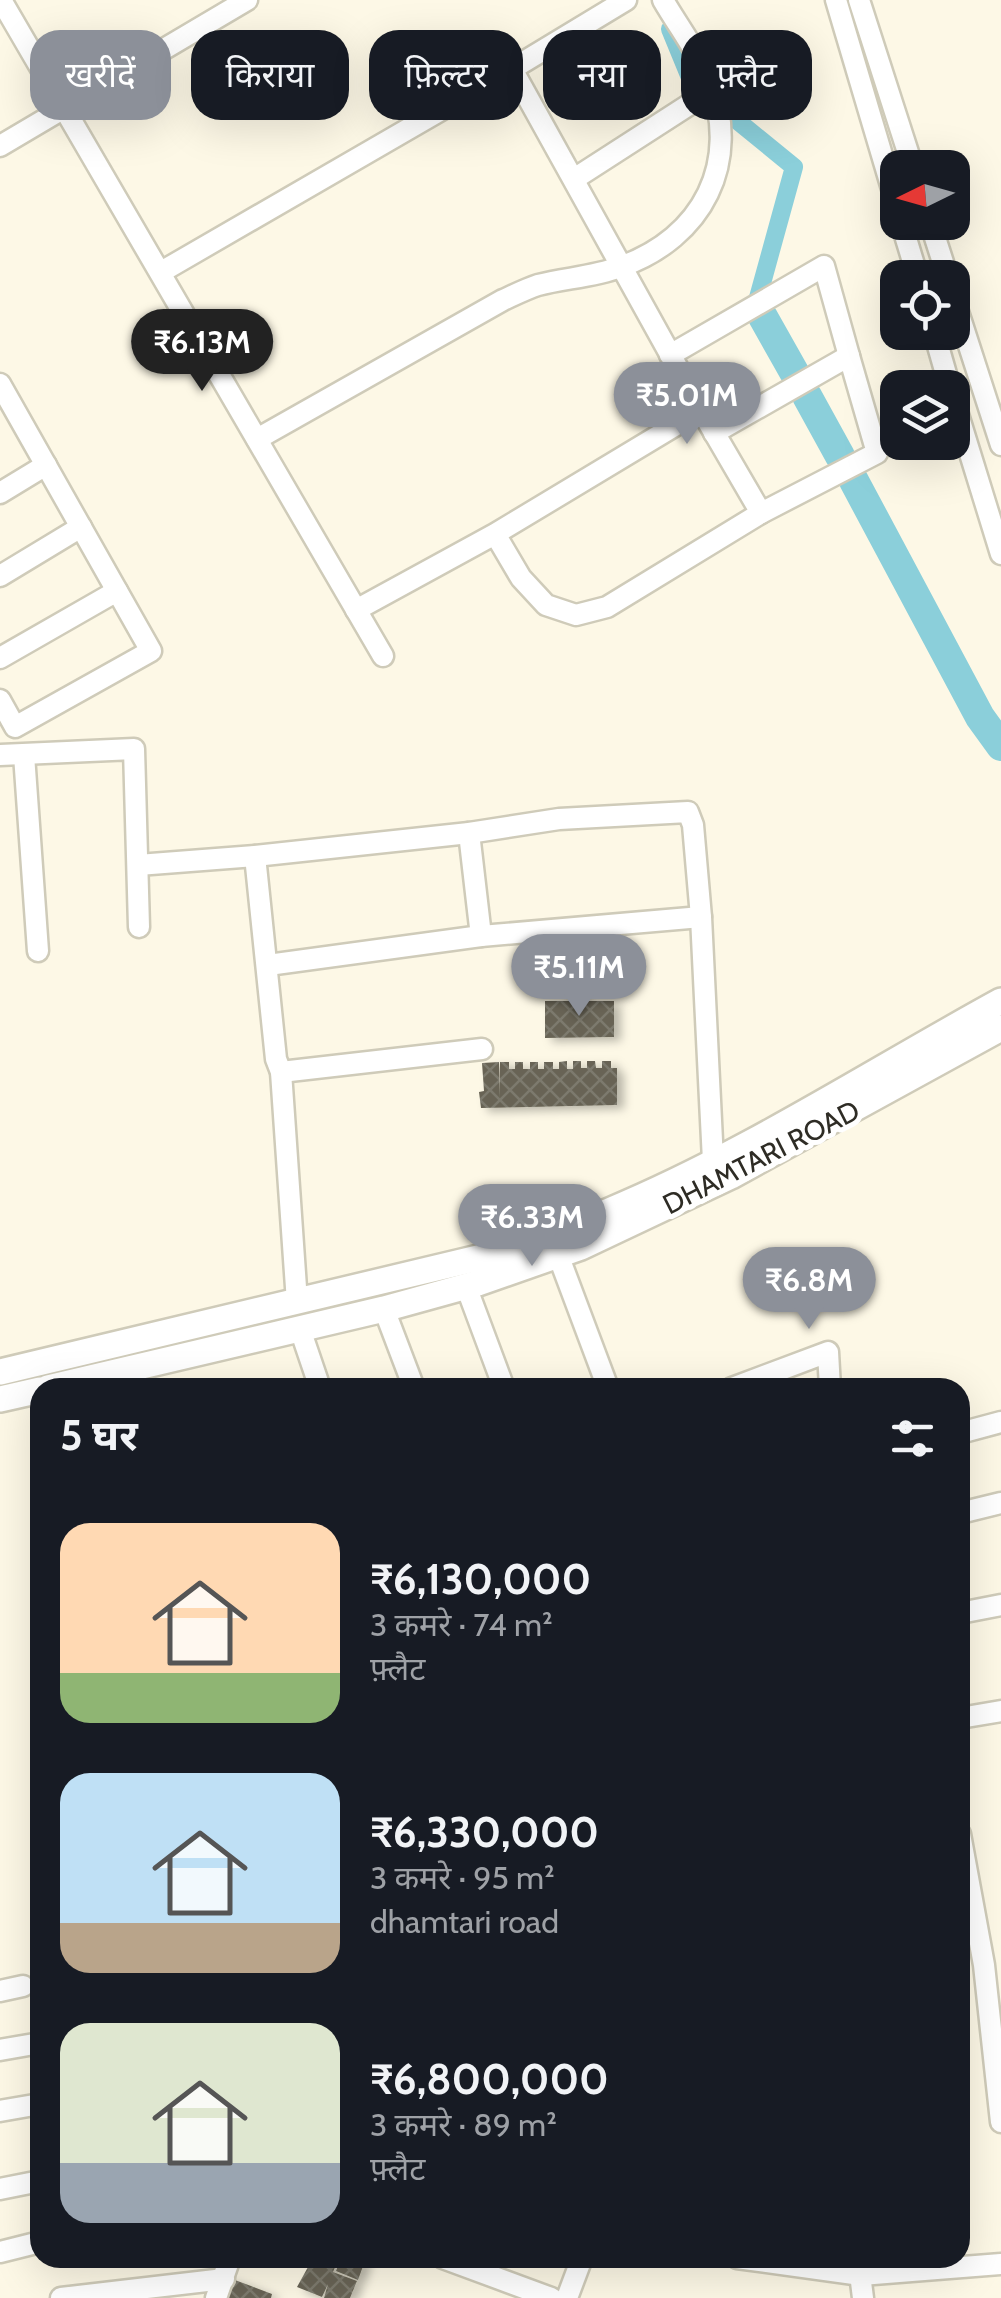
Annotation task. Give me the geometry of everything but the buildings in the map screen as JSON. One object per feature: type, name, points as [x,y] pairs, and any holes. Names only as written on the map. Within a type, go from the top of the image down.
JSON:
[{"type":"main road","points":[[0,1372],[80,1374],[297,1302],[478,1258],[554,1245],[611,1210],[713,1162],[1001,1001]]},
{"type":"main road","name":"DHAMTARI ROAD","points":[[80,1374],[300,1329],[466,1286],[554,1245],[732,1176],[1001,1028]]},
{"type":"main road","points":[[0,1399],[30,1392]]},
{"type":"street","points":[[0,0],[30,50]]},
{"type":"street","points":[[171,37],[215,8],[247,0]]},
{"type":"street","points":[[523,62],[626,0]]},
{"type":"street","points":[[664,0],[681,30]]},
{"type":"street","points":[[836,0],[880,150]]},
{"type":"street","points":[[859,0],[906,150]]},
{"type":"street","points":[[523,89],[761,514]]},
{"type":"street","points":[[574,179],[681,110]]},
{"type":"street","points":[[0,146],[42,120]]},
{"type":"street","points":[[72,120],[383,656]]},
{"type":"street","points":[[161,272],[424,120]]},
{"type":"street","points":[[258,440],[503,300],[536,286],[622,267],[656,250],[695,217],[713,186],[723,149],[722,120]]},
{"type":"street","points":[[495,534],[521,578],[546,605],[576,616],[607,607],[761,514],[877,453],[824,266],[670,355]]},
{"type":"street","points":[[970,349],[1001,446]]},
{"type":"street","points":[[714,433],[850,356]]},
{"type":"street","points":[[0,384],[150,651],[15,727],[0,700]]},
{"type":"street","points":[[356,610],[495,534],[701,410]]},
{"type":"street","points":[[970,453],[1001,554]]},
{"type":"street","points":[[0,493],[46,465]]},
{"type":"street","points":[[0,576],[81,527]]},
{"type":"street","points":[[0,658],[118,591]]},
{"type":"street","points":[[0,755],[134,749],[139,928]]},
{"type":"street","points":[[24,755],[38,951]]},
{"type":"street","points":[[138,865],[469,833],[559,819],[688,812],[694,825],[702,917],[713,1162]]},
{"type":"street","points":[[469,833],[481,936]]},
{"type":"street","points":[[255,856],[276,1059],[281,1072],[297,1302]]},
{"type":"street","points":[[268,965],[481,936],[702,917]]},
{"type":"street","points":[[281,1072],[482,1049]]},
{"type":"street","points":[[554,1245],[604,1378]]},
{"type":"street","points":[[466,1286],[500,1378]]},
{"type":"street","points":[[384,1309],[410,1378]]},
{"type":"street","points":[[300,1329],[317,1378]]},
{"type":"street","points":[[759,1378],[828,1352],[829,1378]]},
{"type":"street","points":[[970,1430],[1001,1422]]},
{"type":"street","points":[[970,1511],[1001,1503]]},
{"type":"street","points":[[970,1610],[1001,1605]]},
{"type":"street","points":[[970,1716],[1001,1711]]},
{"type":"street","points":[[970,1889],[984,1965],[1001,2122]]},
{"type":"street","points":[[970,1967],[984,1965]]},
{"type":"street","points":[[0,1990],[22,1986]]},
{"type":"street","points":[[0,2050],[30,2045]]},
{"type":"street","points":[[0,2112],[30,2106]]},
{"type":"street","points":[[0,2189],[30,2183]]},
{"type":"street","points":[[0,2252],[30,2244]]},
{"type":"street","points":[[970,2264],[1001,2264]]},
{"type":"street","points":[[497,2268],[551,2298]]},
{"type":"street","points":[[568,2298],[578,2268]]},
{"type":"street","points":[[859,2268],[863,2298]]},
{"type":"street","points":[[62,2298],[220,2288]]},
{"type":"waterway","points":[[670,29],[681,56]]},
{"type":"waterway","points":[[736,120],[794,167],[756,305]]},
{"type":"waterway","points":[[763,317],[794,372]]},
{"type":"waterway","points":[[807,396],[840,456]]},
{"type":"waterway","points":[[854,481],[980,717],[1001,746]]}]
